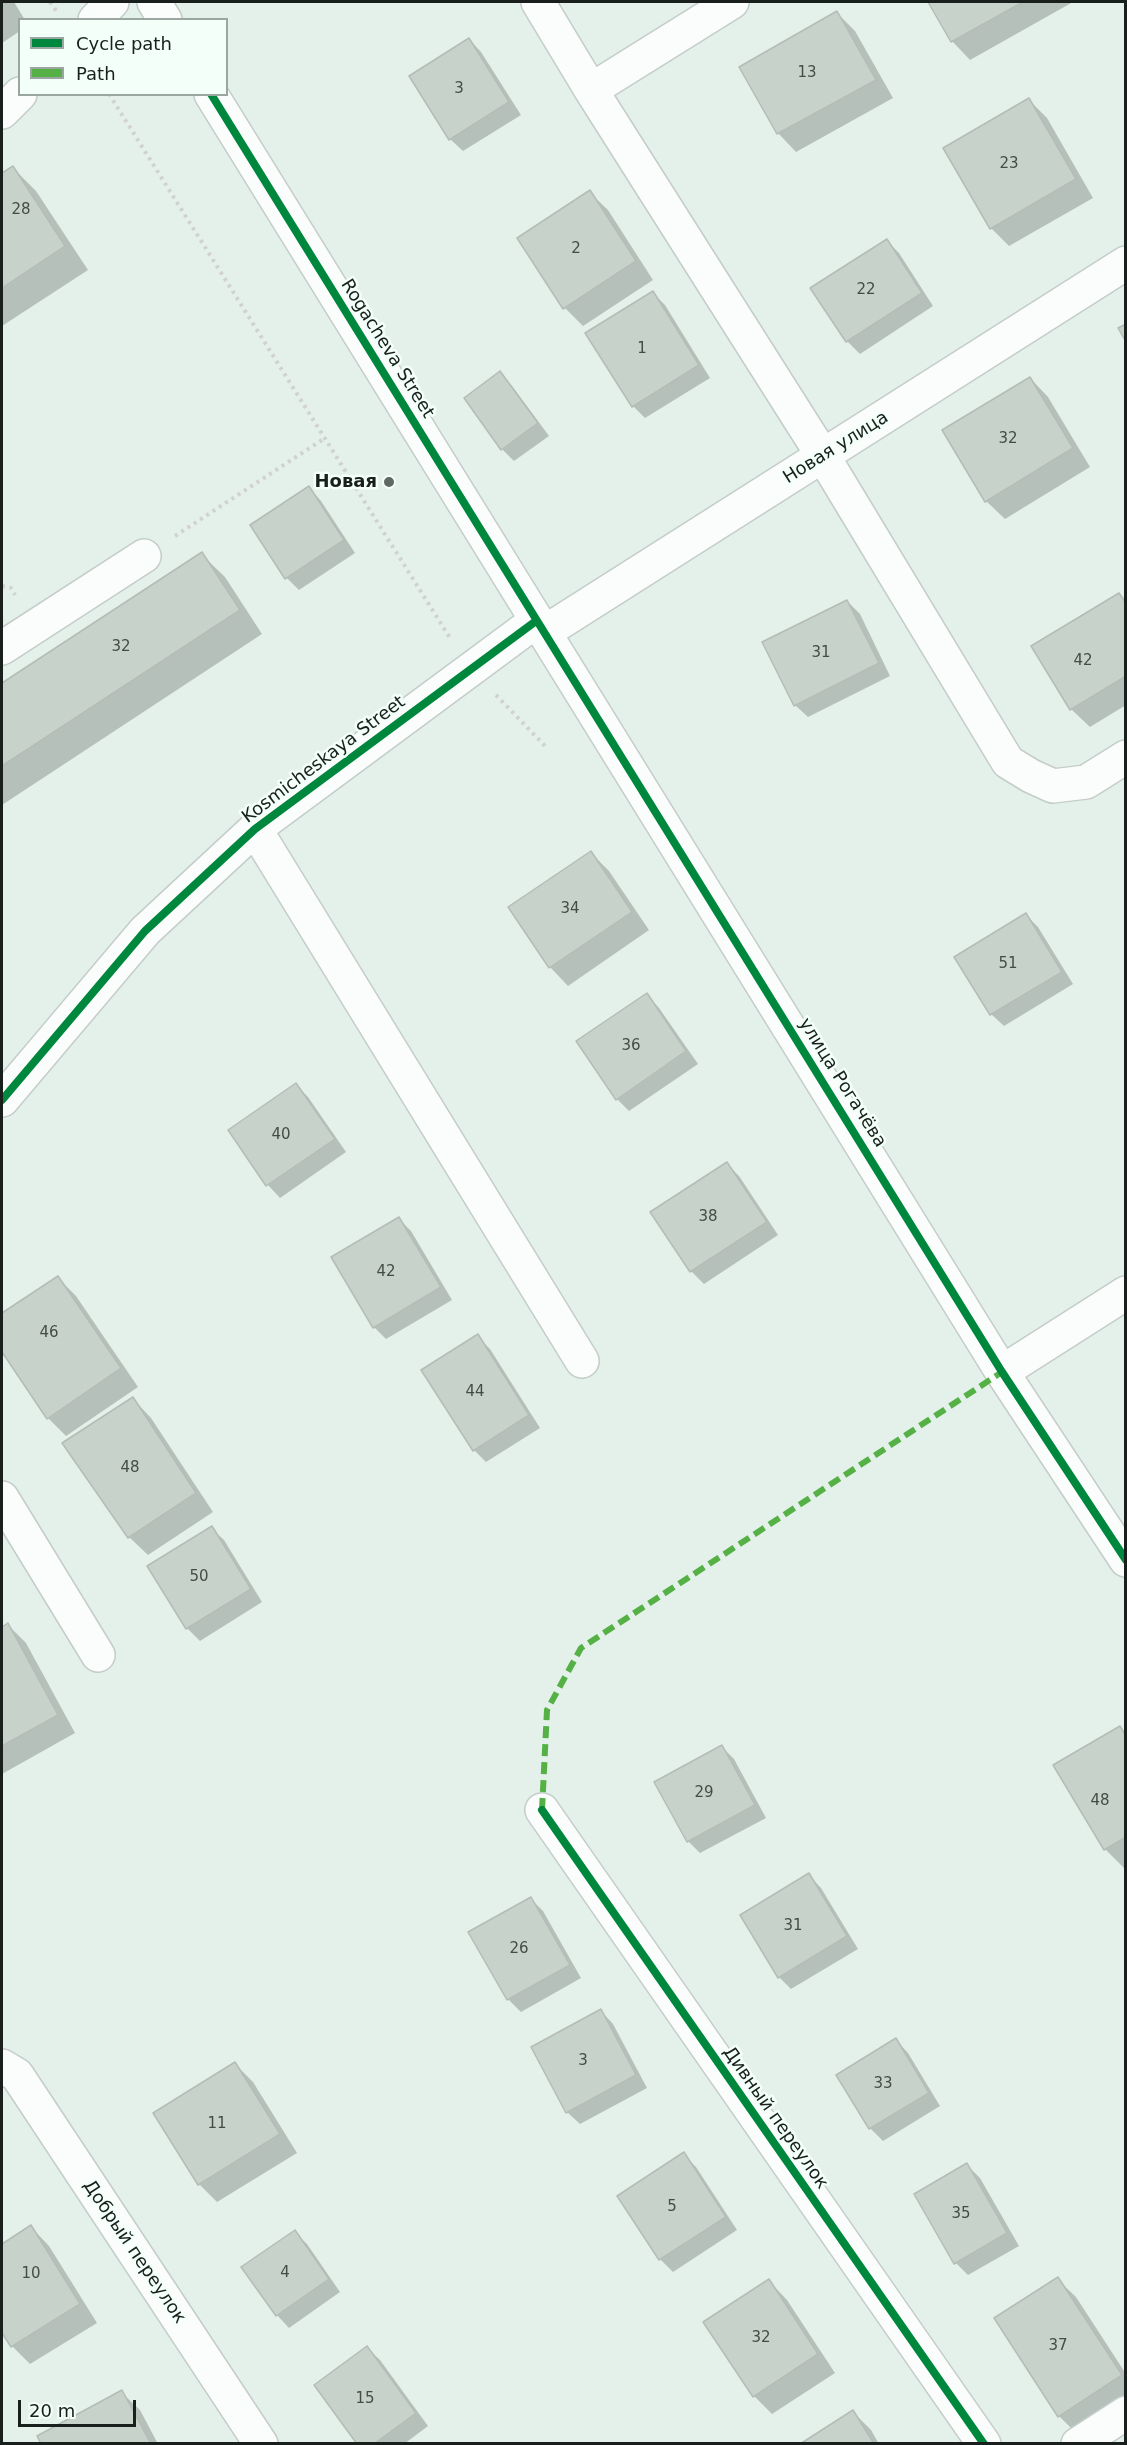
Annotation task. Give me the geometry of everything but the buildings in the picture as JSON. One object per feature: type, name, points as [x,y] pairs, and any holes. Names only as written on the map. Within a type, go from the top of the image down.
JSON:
[{"type":"street","points":[[96,18],[112,2]]},
{"type":"street","points":[[154,2],[164,18]]},
{"type":"street","points":[[538,2],[591,90],[823,456],[1008,762],[1053,786],[1086,782],[1125,757]]},
{"type":"street","points":[[591,90],[732,2]]},
{"type":"street","points":[[2,112],[18,96]]},
{"type":"street","name":"Rogacheva Street","points":[[212,96],[540,626]]},
{"type":"street","name":"Новая улица","points":[[540,626],[823,456],[1125,263]]},
{"type":"street","points":[[2,648],[144,556]]},
{"type":"street","name":"Kosmicheskaya Street","points":[[2,1100],[145,931],[255,829],[470,669],[540,626]]},
{"type":"street","name":"улица Рогачёва","points":[[540,626],[1002,1372],[1125,1560]]},
{"type":"street","points":[[255,829],[582,1361]]},
{"type":"street","points":[[1002,1372],[1125,1293]]},
{"type":"street","points":[[2,1498],[98,1655]]},
{"type":"street","name":"Дивный переулок","points":[[542,1810],[984,2444]]},
{"type":"street","name":"Добрый переулок","points":[[2,2066],[17,2075],[261,2444]]},
{"type":"street","points":[[1078,2444],[1125,2413]]},
{"type":"path","points":[[50,2],[61,18]]},
{"type":"path","points":[[110,96],[470,669],[546,747]]},
{"type":"path","points":[[144,556],[325,438]]},
{"type":"marked path","points":[[542,1810],[547,1710],[581,1648],[1002,1372]]},
{"type":"cycle path","points":[[212,96],[1002,1372],[1126,1560]]},
{"type":"cycle path","points":[[2,1100],[145,931],[255,829],[536,621]]},
{"type":"cycle path","points":[[542,1810],[984,2444]]},
{"type":"place","name":"Новая","points":[[389,482]]}]
